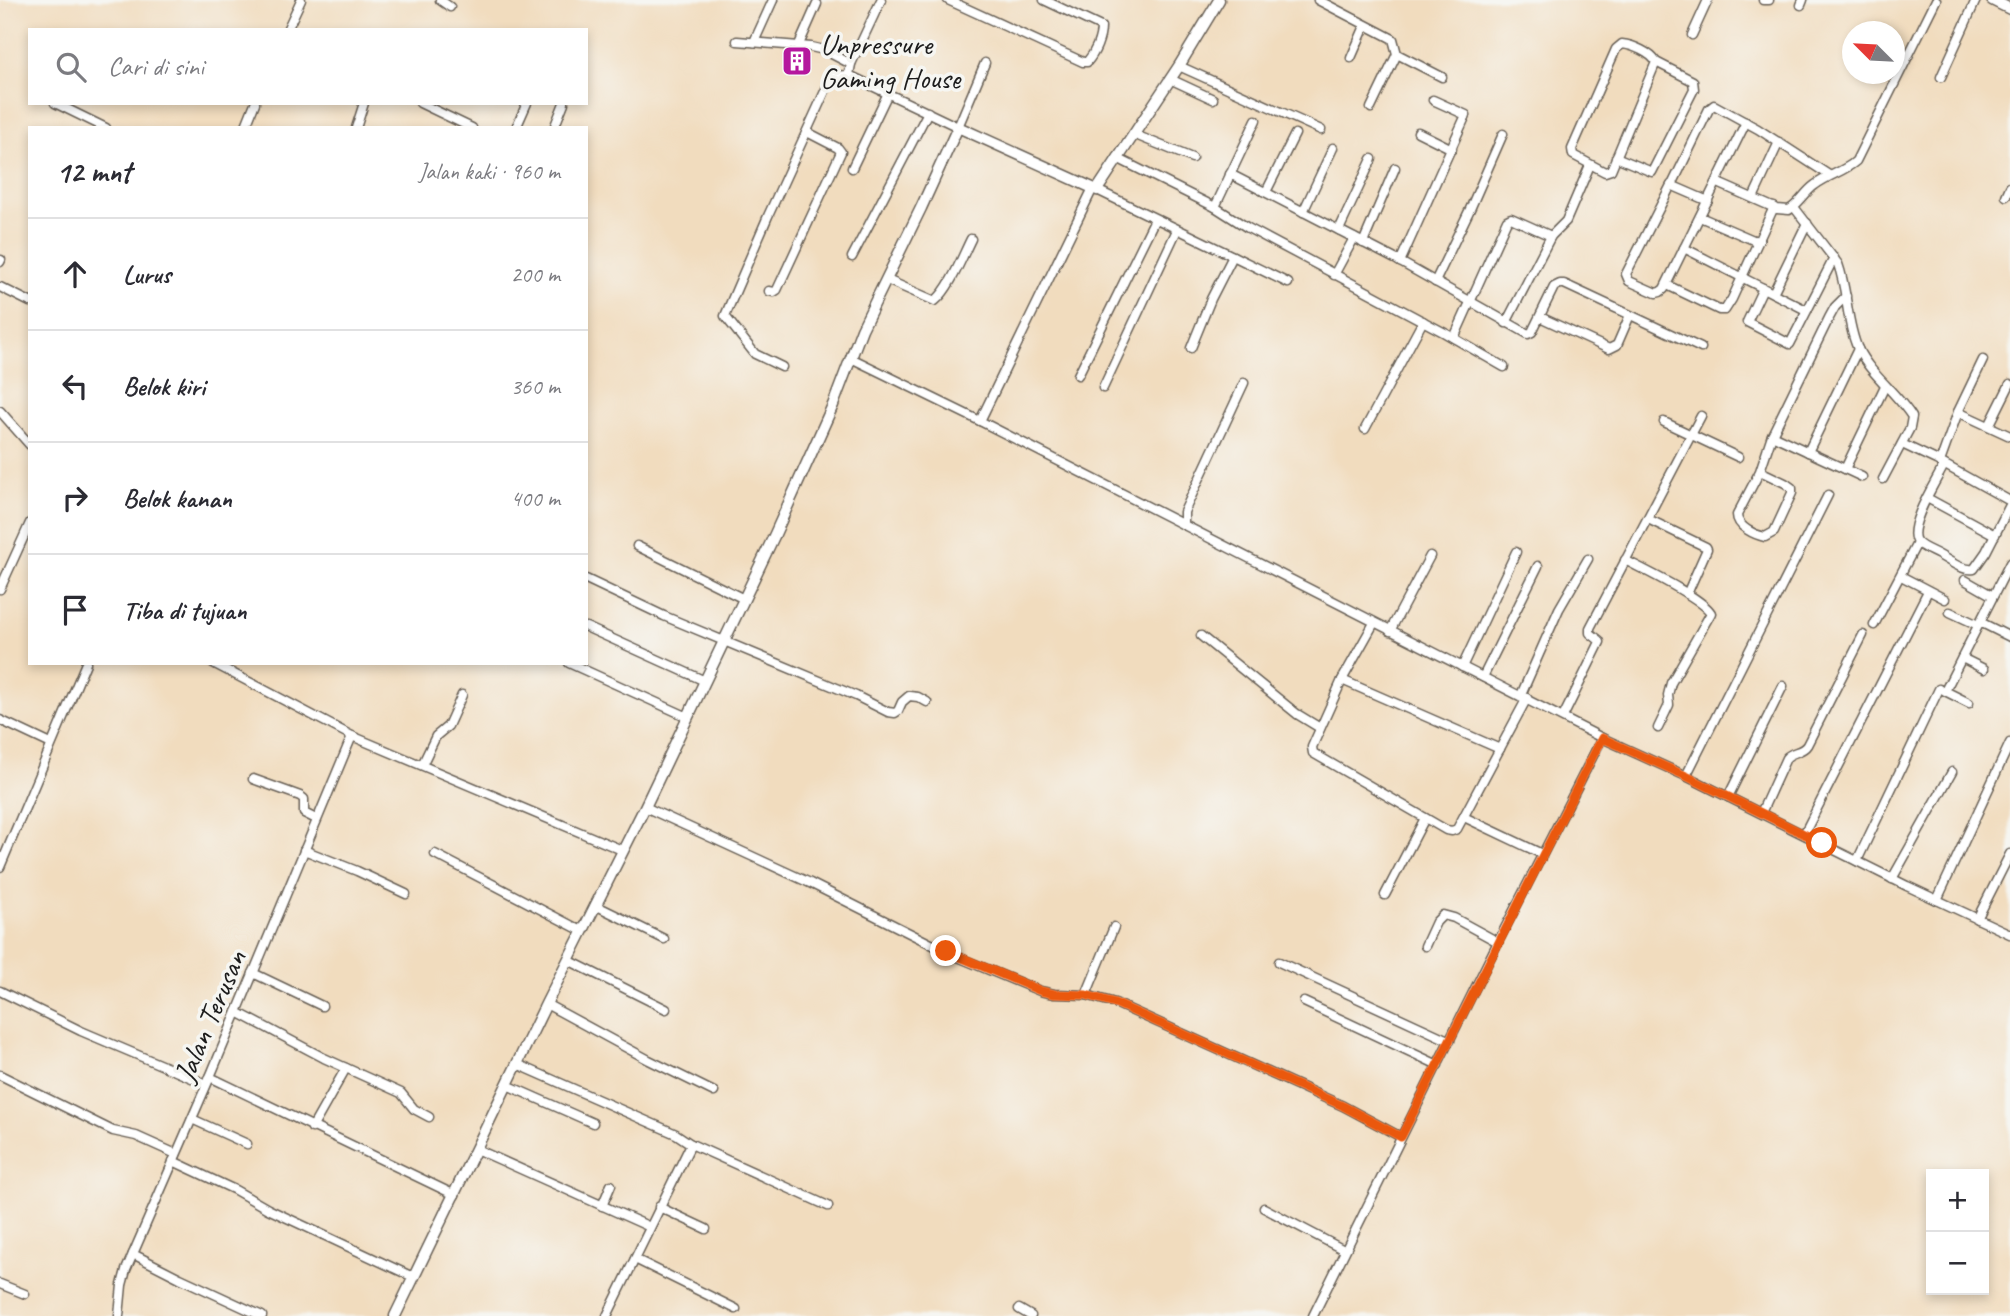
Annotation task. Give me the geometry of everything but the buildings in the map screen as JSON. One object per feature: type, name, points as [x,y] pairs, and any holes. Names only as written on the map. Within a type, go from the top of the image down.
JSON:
[{"type":"street","points":[[288,28],[301,0]]},
{"type":"street","points":[[440,0],[450,6]]},
{"type":"street","points":[[754,42],[773,0]]},
{"type":"street","points":[[849,75],[851,64],[881,0]]},
{"type":"street","points":[[948,0],[1087,62],[1101,34],[1101,27],[1044,0]]},
{"type":"street","points":[[980,421],[1095,189],[1179,66],[1219,0]]},
{"type":"street","points":[[1318,0],[1394,39],[1397,54],[1371,108]]},
{"type":"street","points":[[1692,35],[1708,0]]},
{"type":"street","points":[[1763,0],[1769,0]]},
{"type":"street","points":[[1718,183],[1781,210],[1790,210],[1812,186],[1829,175],[1852,166],[1936,0]]},
{"type":"street","points":[[1941,77],[1976,0]]},
{"type":"street","points":[[1992,0],[2010,9]]},
{"type":"street","points":[[798,47],[817,4]]},
{"type":"street","points":[[1351,58],[1365,26]]},
{"type":"street","points":[[737,41],[816,48],[851,64]]},
{"type":"street","points":[[1616,158],[1652,172],[1694,89],[1693,81],[1656,62],[1654,57],[1622,44],[1616,49],[1572,149],[1573,155],[1590,165],[1608,172],[1611,170],[1616,158],[1656,62]]},
{"type":"street","points":[[1397,54],[1442,77]]},
{"type":"street","points":[[395,1316],[724,642],[817,444],[862,329],[958,127],[985,63]]},
{"type":"street","points":[[1179,66],[1321,130]]},
{"type":"street","points":[[782,367],[755,354],[725,316],[832,76],[849,75],[1095,189],[1288,283]]},
{"type":"street","points":[[1170,79],[1213,99]]},
{"type":"street","points":[[852,168],[888,93]]},
{"type":"street","points":[[1400,262],[1466,115],[1433,100]]},
{"type":"street","points":[[59,105],[102,126]]},
{"type":"street","points":[[245,126],[254,105]]},
{"type":"street","points":[[357,126],[363,105]]},
{"type":"street","points":[[424,105],[468,126]]},
{"type":"street","points":[[517,126],[526,105]]},
{"type":"street","points":[[555,126],[563,105]]},
{"type":"street","points":[[1746,122],[1667,285],[1656,293],[1629,281],[1626,275],[1711,106],[1714,105],[1746,122],[1829,175]]},
{"type":"street","points":[[852,257],[928,112]]},
{"type":"street","points":[[1215,207],[1256,120]]},
{"type":"street","points":[[769,291],[774,292],[777,289],[841,152],[807,132]]},
{"type":"street","points":[[1418,132],[1452,149]]},
{"type":"street","points":[[1133,134],[1192,158]]},
{"type":"street","points":[[1266,192],[1295,134]]},
{"type":"street","points":[[1434,282],[1503,134]]},
{"type":"street","points":[[1753,198],[1779,142]]},
{"type":"street","points":[[1303,212],[1333,148]]},
{"type":"street","points":[[1117,158],[1215,207],[1248,228],[1504,367]]},
{"type":"street","points":[[1339,230],[1372,159]]},
{"type":"street","points":[[1506,323],[1551,236],[1566,222],[1590,165]]},
{"type":"street","points":[[1334,275],[1359,241],[1395,168]]},
{"type":"street","points":[[1230,174],[1400,262],[1525,333],[1531,334],[1554,287],[1564,284],[1701,348]]},
{"type":"street","points":[[1672,185],[1708,201]]},
{"type":"street","points":[[2006,196],[2010,187]]},
{"type":"street","points":[[1667,285],[1724,310],[1732,299],[1774,207]]},
{"type":"street","points":[[1794,207],[1838,264],[1858,349],[1912,417],[1910,428],[1883,479]]},
{"type":"street","points":[[1700,217],[1758,242]]},
{"type":"street","points":[[1078,375],[1155,219]]},
{"type":"street","points":[[1454,338],[1508,219],[1551,236]]},
{"type":"street","points":[[1773,293],[1807,223]]},
{"type":"street","points":[[1104,388],[1177,230]]},
{"type":"street","points":[[887,280],[935,301],[945,289],[971,239]]},
{"type":"street","points":[[1684,248],[1806,310]]},
{"type":"street","points":[[1191,348],[1211,299],[1233,256]]},
{"type":"street","points":[[1763,288],[1747,320],[1749,324],[1790,344],[1834,258]]},
{"type":"street","points":[[0,287],[28,301]]},
{"type":"street","points":[[1760,471],[1792,488],[1774,532],[1765,537],[1758,536],[1740,524],[1737,515],[1760,471],[1772,435],[1835,307],[1846,296]]},
{"type":"street","points":[[1540,317],[1609,349],[1617,345],[1630,315]]},
{"type":"street","points":[[1366,429],[1423,321]]},
{"type":"street","points":[[1808,452],[1858,349]]},
{"type":"street","points":[[851,358],[1602,738],[1686,776],[2010,934]]},
{"type":"street","points":[[1902,444],[1942,464],[2010,503],[1978,565],[1971,570],[1956,565],[1917,542],[1913,533],[1942,464],[1958,412],[1983,359]]},
{"type":"street","points":[[1184,525],[1185,509],[1244,383]]},
{"type":"street","points":[[1989,426],[2010,384]]},
{"type":"street","points":[[1845,469],[1885,386]]},
{"type":"street","points":[[1958,412],[2010,436]]},
{"type":"street","points":[[1,413],[28,443]]},
{"type":"street","points":[[1563,717],[1600,642],[1590,633],[1590,628],[1701,416]]},
{"type":"street","points":[[1664,422],[1738,457]]},
{"type":"street","points":[[1772,435],[1862,477]]},
{"type":"street","points":[[1686,776],[1828,495]]},
{"type":"street","points":[[1927,498],[1995,535]]},
{"type":"street","points":[[1648,519],[1706,547],[1687,594]]},
{"type":"street","points":[[0,589],[28,527]]},
{"type":"street","points":[[1874,625],[1917,542]]},
{"type":"street","points":[[637,546],[744,599]]},
{"type":"street","points":[[1462,667],[1516,552]]},
{"type":"street","points":[[1390,631],[1430,556]]},
{"type":"street","points":[[1374,623],[1342,680],[1312,747],[1315,755],[1452,831],[1457,829],[1500,749],[1559,609],[1588,559]]},
{"type":"street","points":[[1625,560],[1687,594],[1711,612],[1671,683],[1668,690],[1669,705],[1658,728]]},
{"type":"street","points":[[1969,703],[1945,691],[2010,563]]},
{"type":"street","points":[[1483,677],[1538,566]]},
{"type":"street","points":[[1901,576],[1945,599]]},
{"type":"street","points":[[588,580],[664,616],[856,696],[888,712],[898,711],[909,696],[927,702]]},
{"type":"street","points":[[1965,580],[1993,596]]},
{"type":"street","points":[[1804,834],[1928,591]]},
{"type":"street","points":[[1950,612],[2010,637]]},
{"type":"street","points":[[588,628],[705,681]]},
{"type":"street","points":[[1761,813],[1788,755],[1802,751],[1807,745],[1863,635]]},
{"type":"street","points":[[1201,636],[1297,714],[1320,727]]},
{"type":"street","points":[[1962,658],[1984,669]]},
{"type":"street","points":[[0,867],[85,665]]},
{"type":"street","points":[[217,665],[352,736],[622,850]]},
{"type":"street","points":[[573,665],[688,717]]},
{"type":"street","points":[[1342,680],[1500,749]]},
{"type":"street","points":[[1728,797],[1783,686]]},
{"type":"street","points":[[1857,861],[1939,689]]},
{"type":"street","points":[[422,765],[436,736],[448,726],[462,695]]},
{"type":"street","points":[[0,720],[51,744]]},
{"type":"street","name":"Jalan Terusan","points":[[119,1316],[126,1270],[352,736]]},
{"type":"street","points":[[1313,1316],[1602,738]]},
{"type":"street","points":[[1937,900],[2010,743]]},
{"type":"street","points":[[1892,878],[1952,772]]},
{"type":"street","points":[[253,779],[300,796],[304,799],[304,813],[316,819]]},
{"type":"street","points":[[645,807],[810,883],[949,953],[1041,991],[1086,995],[1115,1003],[1343,1106],[1401,1137]]},
{"type":"street","points":[[1464,817],[1542,854]]},
{"type":"street","points":[[1385,895],[1425,818]]},
{"type":"street","points":[[304,850],[406,894]]},
{"type":"street","points":[[435,854],[582,931]]},
{"type":"street","points":[[1977,919],[2010,854]]},
{"type":"street","points":[[595,905],[664,939]]},
{"type":"street","points":[[1425,946],[1436,922],[1443,915],[1454,918],[1498,942]]},
{"type":"street","points":[[1086,995],[1114,928]]},
{"type":"street","points":[[568,960],[666,1009]]},
{"type":"street","points":[[1279,962],[1450,1041]]},
{"type":"street","points":[[253,973],[322,1006]]},
{"type":"street","points":[[0,991],[81,1031],[208,1081],[454,1195]]},
{"type":"street","points":[[1304,1002],[1438,1065]]},
{"type":"street","points":[[546,1004],[714,1092]]},
{"type":"street","points":[[237,1012],[324,1059],[401,1093],[414,1109],[429,1117]]},
{"type":"street","points":[[517,1064],[676,1134],[691,1144],[828,1206]]},
{"type":"street","points":[[312,1128],[346,1068]]},
{"type":"street","points":[[0,1075],[113,1131],[136,1136],[288,1219],[413,1278]]},
{"type":"street","points":[[507,1085],[593,1123]]},
{"type":"street","points":[[192,1119],[247,1144]]},
{"type":"street","points":[[607,1316],[691,1144]]},
{"type":"street","points":[[476,1149],[650,1227]]},
{"type":"street","points":[[602,1206],[611,1185]]},
{"type":"street","points":[[659,1207],[706,1229]]},
{"type":"street","points":[[1264,1208],[1344,1250]]},
{"type":"street","points":[[133,1254],[180,1279],[262,1316]]},
{"type":"street","points":[[635,1259],[736,1310]]},
{"type":"street","points":[[0,1283],[25,1294]]},
{"type":"street","points":[[1019,1309],[1031,1316]]},
{"type":"place","name":"Unpressure Gaming House","points":[[797,61]]},
{"type":"route","points":[[946,951],[1041,991],[1086,995],[1115,1003],[1343,1106],[1401,1137],[1602,738],[1822,843]]}]
